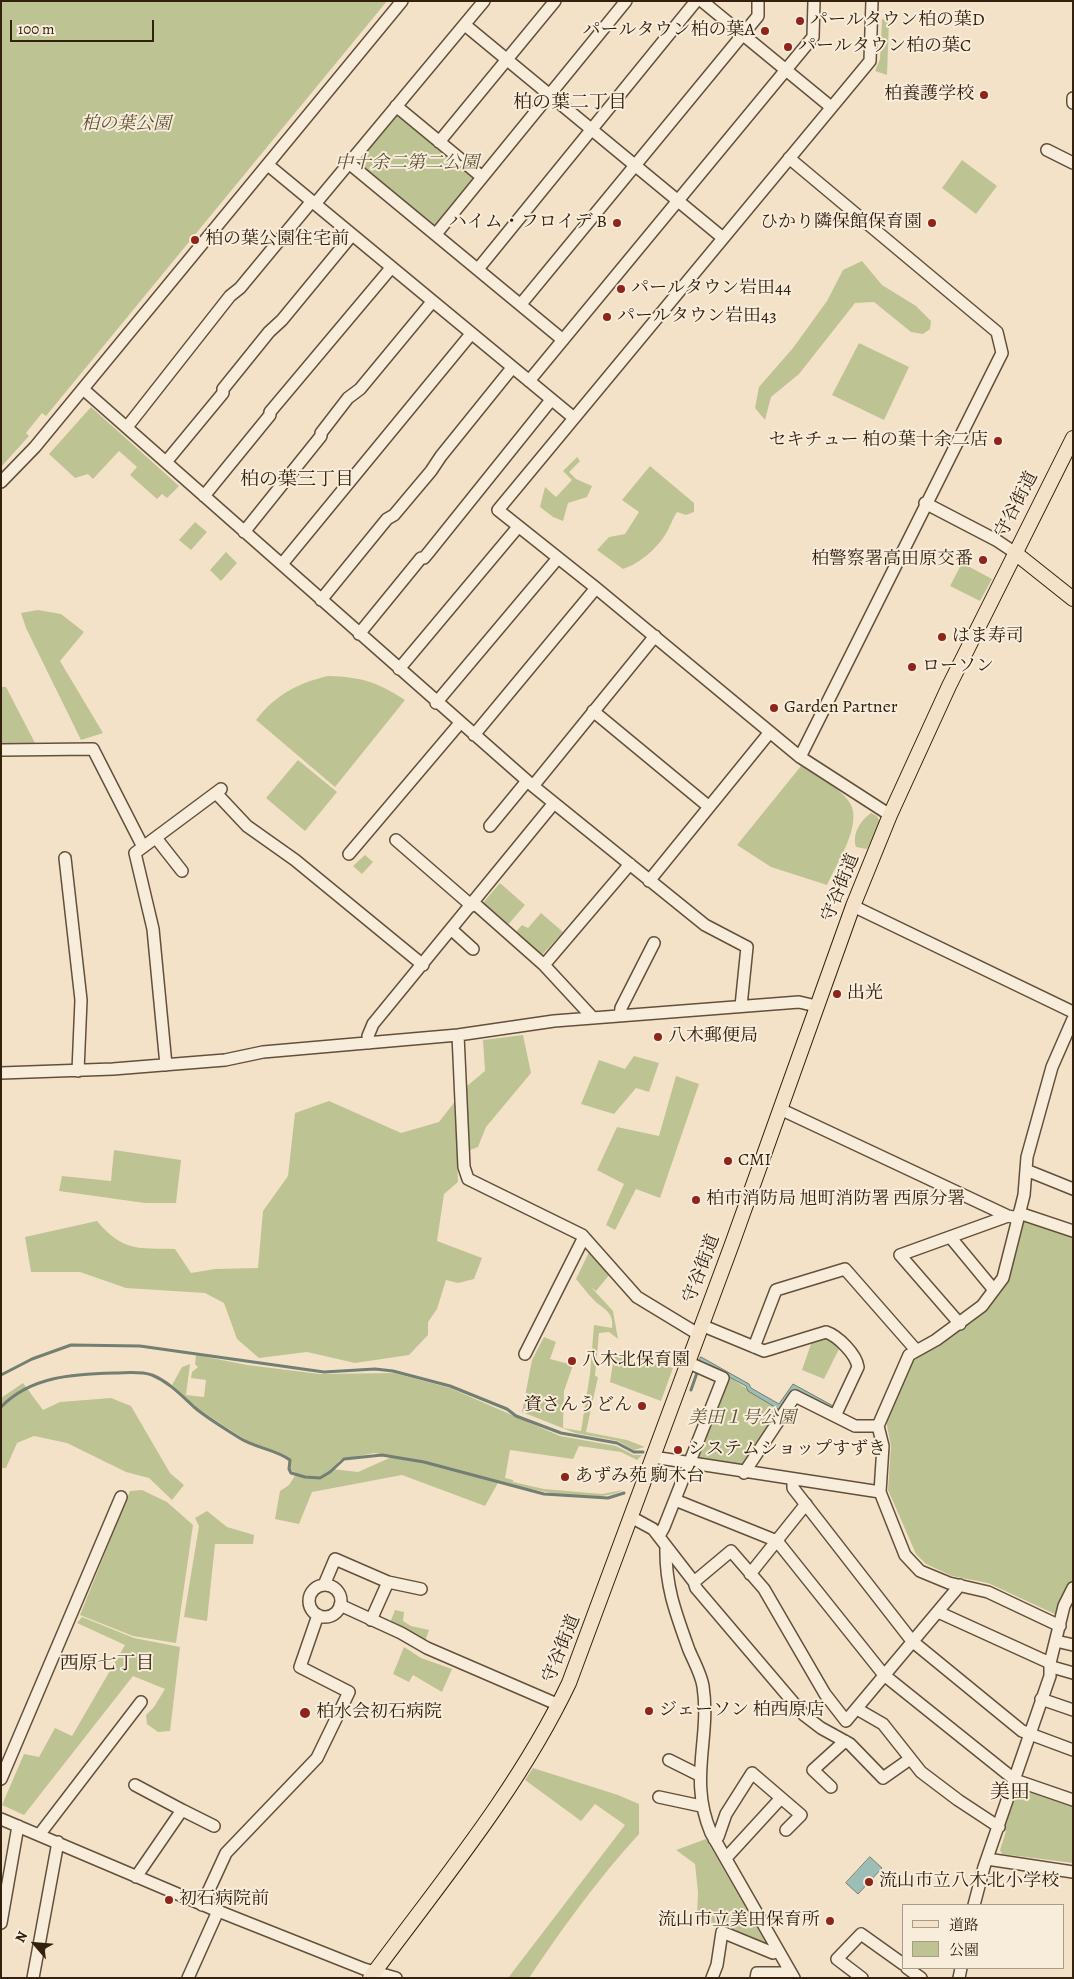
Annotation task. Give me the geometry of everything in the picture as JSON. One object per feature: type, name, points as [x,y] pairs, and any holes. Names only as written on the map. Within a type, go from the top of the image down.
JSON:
[{"type":"main road","name":"守谷街道","points":[[372,1975],[507,1793],[538,1745],[559,1705],[584,1646],[853,906],[890,816],[949,686],[1014,552],[1073,438]]},
{"type":"main road","points":[[1014,552],[1073,599]]},
{"type":"street","points":[[1,482],[25,460],[402,1]]},
{"type":"street","points":[[127,427],[230,296],[240,288],[350,164],[484,1]]},
{"type":"street","points":[[439,142],[555,1]]},
{"type":"street","points":[[436,234],[626,1]]},
{"type":"street","points":[[478,270],[696,1]]},
{"type":"street","points":[[702,1],[831,107]]},
{"type":"street","points":[[521,304],[744,34],[758,16],[758,1]]},
{"type":"street","points":[[529,381],[813,37],[814,1]]},
{"type":"street","points":[[872,1],[870,61],[498,510],[655,636],[800,757],[890,816]]},
{"type":"street","points":[[465,25],[723,238]]},
{"type":"street","points":[[1073,98],[1073,103]]},
{"type":"street","points":[[396,106],[482,177]]},
{"type":"street","points":[[1047,150],[1073,163]]},
{"type":"street","points":[[789,158],[997,332],[1002,353],[925,503],[800,757]]},
{"type":"street","points":[[350,164],[563,340]]},
{"type":"street","points":[[268,165],[574,418]]},
{"type":"street","points":[[166,462],[223,393],[223,389],[263,339],[352,236]]},
{"type":"street","points":[[204,496],[270,415],[275,405],[391,268]]},
{"type":"street","points":[[244,532],[322,436],[321,433],[348,398],[360,389],[432,302]]},
{"type":"street","points":[[282,564],[471,334]]},
{"type":"street","points":[[321,600],[387,519],[394,515],[431,471],[512,368]]},
{"type":"street","points":[[83,389],[282,564],[436,703],[530,784],[705,925],[747,946],[741,1006]]},
{"type":"street","points":[[359,634],[421,558],[424,558],[429,552],[551,400]]},
{"type":"street","points":[[925,503],[1014,552]]},
{"type":"street","points":[[399,669],[518,527]]},
{"type":"street","points":[[436,703],[558,558]]},
{"type":"street","points":[[474,735],[596,588]]},
{"type":"street","points":[[490,826],[530,784],[655,636]]},
{"type":"street","points":[[593,711],[708,806]]},
{"type":"street","points":[[349,854],[460,724]]},
{"type":"street","points":[[649,881],[770,732]]},
{"type":"street","points":[[1,750],[93,749],[143,847]]},
{"type":"street","points":[[166,1065],[153,929],[136,853],[219,791],[247,826],[295,860],[423,965]]},
{"type":"street","points":[[369,1043],[368,1036],[373,1024],[473,905],[554,803]]},
{"type":"street","points":[[156,838],[182,871]]},
{"type":"street","points":[[396,840],[544,965],[593,1018]]},
{"type":"street","points":[[65,858],[81,1000],[78,1071]]},
{"type":"street","points":[[544,965],[630,864]]},
{"type":"street","points":[[853,906],[1073,1012]]},
{"type":"street","points":[[452,930],[473,949]]},
{"type":"street","points":[[620,1016],[622,1008],[654,943]]},
{"type":"street","points":[[1,1073],[78,1071],[225,1060],[262,1052],[458,1035],[506,1026],[593,1018],[799,1002],[816,1006]]},
{"type":"street","points":[[1060,1626],[988,1592],[949,1583],[920,1571],[906,1555],[880,1492],[883,1446],[878,1426],[909,1355],[960,1324],[982,1306],[1003,1278],[1015,1216],[1024,1195],[1026,1164],[1052,1067],[1073,1019]]},
{"type":"street","points":[[458,1035],[464,1167],[468,1179],[584,1237],[637,1297],[699,1329],[764,1351],[826,1332],[833,1334],[857,1360],[858,1367],[835,1416]]},
{"type":"street","points":[[780,1110],[1004,1212],[1073,1231]]},
{"type":"street","points":[[1026,1170],[1073,1189]]},
{"type":"street","points":[[960,1324],[900,1255],[1015,1216]]},
{"type":"street","points":[[524,1354],[584,1237]]},
{"type":"street","points":[[951,1238],[994,1290]]},
{"type":"street","points":[[754,1347],[776,1290],[845,1269],[916,1350]]},
{"type":"street","points":[[659,1536],[690,1464],[723,1378],[687,1362]]},
{"type":"street","points":[[744,1473],[795,1396],[855,1426],[878,1426]]},
{"type":"street","points":[[653,1457],[744,1473],[880,1492]]},
{"type":"street","points":[[793,1480],[793,1488],[912,1641],[1029,1735],[1073,1750]]},
{"type":"street","points":[[1,1779],[121,1497]]},
{"type":"street","points":[[675,1500],[777,1541],[884,1675],[1015,1780],[1073,1800]]},
{"type":"street","points":[[750,1574],[806,1504]]},
{"type":"street","points":[[631,1517],[639,1520],[659,1536],[694,1582],[696,1588],[804,1716],[861,1753],[883,1778],[910,1759]]},
{"type":"street","points":[[666,1547],[668,1587],[703,1686],[704,1704],[699,1775],[701,1806],[714,1839],[793,1976]]},
{"type":"street","points":[[694,1582],[731,1550],[764,1589],[825,1694],[846,1721],[960,1585]]},
{"type":"street","points":[[324,1585],[335,1559],[388,1582],[421,1589]]},
{"type":"street","points":[[371,1620],[388,1582]]},
{"type":"street","points":[[324,1585],[338,1591],[340,1606],[333,1615],[323,1617],[311,1608],[309,1598],[314,1589],[324,1585]]},
{"type":"street","points":[[974,1904],[1041,1699],[1051,1665],[1064,1606],[1073,1588]]},
{"type":"street","points":[[340,1606],[401,1633],[427,1648],[559,1705]]},
{"type":"street","points":[[938,1612],[1051,1665],[1073,1673]]},
{"type":"street","points":[[202,1905],[226,1853],[317,1758],[349,1692],[300,1667],[318,1615]]},
{"type":"street","points":[[1056,1641],[1073,1644]]},
{"type":"street","points":[[1041,1699],[1073,1710]]},
{"type":"street","points":[[39,1835],[141,1702]]},
{"type":"street","points":[[857,1709],[883,1724],[921,1772],[958,1800],[999,1827]]},
{"type":"street","points":[[831,1787],[813,1770],[845,1741]]},
{"type":"street","points":[[670,1760],[699,1775]]},
{"type":"street","points":[[714,1839],[718,1836],[726,1814],[752,1773],[801,1815],[786,1830]]},
{"type":"street","points":[[135,1785],[214,1826]]},
{"type":"street","points":[[659,1797],[701,1806]]},
{"type":"street","points":[[726,1858],[781,1798]]},
{"type":"street","points":[[136,1877],[182,1810]]},
{"type":"street","points":[[1,1818],[202,1905],[372,1975],[396,1978]]},
{"type":"street","points":[[1,1923],[18,1826]]},
{"type":"street","points":[[33,1978],[58,1842]]},
{"type":"street","points":[[988,1859],[1073,1872]]},
{"type":"street","points":[[188,1978],[218,1911]]},
{"type":"street","points":[[712,1978],[718,1965],[722,1932],[773,1953],[777,1950]]},
{"type":"street","points":[[862,1978],[836,1959],[861,1934],[902,1963]]},
{"type":"street","points":[[908,1969],[921,1978]]},
{"type":"street","points":[[756,1978],[757,1973],[793,1976]]},
{"type":"green space","name":"柏の葉公園","points":[[1,1],[387,1],[46,416],[42,413],[26,433],[29,436],[1,467]]},
{"type":"green space","points":[[882,19],[889,21],[887,75],[875,71],[880,59]]},
{"type":"green space","name":"中十余二第二公園","points":[[400,114],[472,175],[474,180],[435,226],[431,226],[357,166],[357,161],[394,115]]},
{"type":"green space","points":[[962,160],[997,186],[976,214],[942,188]]},
{"type":"green space","points":[[862,261],[882,285],[916,306],[931,321],[930,329],[923,334],[911,332],[874,302],[855,303],[799,374],[771,397],[765,420],[755,408],[759,387],[793,348],[827,301],[843,270]]},
{"type":"green space","points":[[859,343],[909,367],[884,420],[832,395]]},
{"type":"green space","points":[[91,407],[179,486],[167,498],[162,494],[157,499],[130,475],[137,467],[119,451],[93,479],[88,474],[75,478],[49,454]]},
{"type":"green space","points":[[577,457],[580,461],[569,472],[576,479],[592,486],[587,497],[568,503],[563,521],[553,517],[540,507],[545,487],[556,497],[572,480],[563,471]]},
{"type":"green space","points":[[650,466],[694,503],[694,512],[686,515],[677,512],[668,530],[655,548],[643,559],[623,569],[597,550],[609,537],[625,534],[639,512],[622,500]]},
{"type":"green space","points":[[195,522],[207,532],[191,550],[179,540]]},
{"type":"green space","points":[[226,552],[237,563],[221,581],[210,570]]},
{"type":"green space","points":[[962,563],[992,579],[980,601],[950,586]]},
{"type":"green space","points":[[38,610],[61,614],[84,632],[60,661],[103,733],[81,740],[26,628],[21,613]]},
{"type":"green space","points":[[328,676],[360,679],[386,689],[405,700],[335,787],[256,720],[263,711],[288,691],[307,682]]},
{"type":"green space","points":[[1,687],[6,687],[35,743],[1,744]]},
{"type":"green space","points":[[298,760],[337,792],[305,831],[266,798]]},
{"type":"green space","points":[[801,766],[827,782],[846,797],[853,812],[851,833],[827,885],[771,867],[737,845]]},
{"type":"green space","points":[[871,813],[877,816],[880,822],[867,849],[856,847],[855,837],[858,828]]},
{"type":"green space","points":[[365,855],[373,862],[362,874],[353,866]]},
{"type":"green space","points":[[500,883],[525,905],[507,926],[482,904]]},
{"type":"green space","points":[[541,913],[563,932],[541,956],[515,933],[522,925],[528,928]]},
{"type":"green space","points":[[523,1035],[531,1073],[486,1127],[478,1147],[457,1155],[458,1182],[444,1194],[437,1241],[482,1258],[474,1279],[458,1283],[446,1280],[437,1309],[428,1322],[428,1335],[409,1355],[355,1363],[307,1352],[259,1358],[237,1339],[224,1303],[205,1293],[126,1288],[80,1272],[31,1272],[25,1237],[97,1221],[106,1231],[123,1243],[141,1248],[175,1249],[191,1273],[215,1269],[258,1268],[263,1211],[288,1176],[295,1113],[329,1101],[401,1133],[439,1122],[467,1086],[485,1071],[483,1040]]},
{"type":"green space","points":[[634,1056],[659,1063],[649,1092],[636,1088],[614,1114],[581,1104],[599,1060],[625,1069]]},
{"type":"green space","points":[[676,1076],[699,1084],[660,1198],[636,1189],[615,1230],[606,1225],[624,1184],[597,1170],[617,1127],[659,1136]]},
{"type":"green space","points":[[114,1150],[181,1160],[176,1203],[145,1203],[59,1191],[62,1176],[111,1181]]},
{"type":"green space","points":[[1022,1219],[1073,1236],[1073,1583],[1059,1616],[988,1583],[952,1576],[926,1564],[916,1554],[888,1490],[891,1446],[885,1416],[913,1358],[985,1308]]},
{"type":"green space","points":[[591,1248],[610,1274],[596,1291],[591,1287],[613,1311],[618,1339],[609,1332],[599,1333],[595,1376],[598,1377],[586,1432],[627,1440],[645,1447],[634,1450],[618,1441],[575,1433],[522,1412],[532,1360],[544,1337],[556,1342],[550,1359],[573,1365],[564,1391],[563,1428],[581,1431],[590,1374],[594,1325],[612,1328],[612,1319],[609,1313],[591,1297],[576,1279]]},
{"type":"green space","points":[[826,1336],[840,1347],[824,1379],[802,1370],[812,1341]]},
{"type":"green space","points":[[196,1355],[247,1365],[320,1374],[394,1373],[450,1388],[560,1436],[616,1446],[634,1455],[642,1455],[637,1460],[621,1452],[579,1446],[573,1459],[510,1450],[505,1478],[513,1480],[513,1482],[544,1489],[602,1494],[623,1490],[611,1495],[579,1496],[544,1492],[499,1481],[485,1506],[402,1475],[312,1492],[299,1524],[275,1519],[280,1491],[289,1485],[296,1474],[290,1469],[289,1458],[257,1446],[235,1433],[197,1408],[172,1385],[182,1367],[190,1364],[186,1395],[204,1397],[206,1380],[191,1378],[192,1372],[198,1367],[195,1364]],"holes":[[[374,1453],[394,1456],[358,1472],[332,1469],[340,1460]]]},
{"type":"green space","points":[[614,1356],[637,1362],[639,1359],[673,1368],[661,1401],[610,1382]]},
{"type":"green space","name":"美田１号公園","points":[[729,1377],[780,1410],[745,1463],[739,1466],[701,1460],[698,1455]]},
{"type":"green space","points":[[23,1383],[43,1410],[60,1402],[111,1398],[131,1406],[170,1473],[184,1485],[172,1500],[149,1478],[126,1472],[67,1443],[34,1436],[17,1443],[6,1468],[1,1468],[1,1398]]},
{"type":"green space","points":[[142,1490],[167,1502],[193,1525],[176,1643],[133,1636],[80,1615],[130,1491]]},
{"type":"green space","points":[[207,1511],[227,1527],[254,1535],[253,1544],[215,1544],[207,1621],[184,1617],[199,1526],[195,1518]]},
{"type":"green space","points":[[395,1610],[404,1612],[403,1621],[411,1626],[429,1630],[425,1641],[390,1623]]},
{"type":"green space","points":[[82,1617],[134,1638],[180,1647],[170,1731],[158,1732],[147,1724],[146,1715],[154,1707],[165,1689],[133,1676],[24,1815],[2,1805],[24,1754],[39,1757],[55,1728],[72,1736],[125,1645],[77,1623]]},
{"type":"green space","points":[[404,1647],[421,1658],[452,1669],[442,1692],[413,1675],[409,1682],[393,1674]]},
{"type":"green space","points":[[533,1768],[618,1795],[639,1804],[639,1834],[581,1904],[529,1978],[508,1978],[625,1825],[595,1804],[581,1821],[525,1780]]},
{"type":"green space","points":[[1019,1786],[1073,1804],[1073,1863],[1002,1854],[1000,1850],[1006,1831],[1002,1829],[1015,1788]]},
{"type":"green space","points":[[706,1839],[766,1943],[764,1946],[697,1917],[698,1892],[695,1864],[676,1850]]},
{"type":"water","points":[[701,1357],[749,1384],[751,1388],[779,1404],[793,1384],[835,1407],[831,1409],[795,1390],[780,1410],[748,1391],[746,1386],[699,1361]]},
{"type":"water","points":[[870,1857],[882,1868],[858,1894],[846,1883]]},
{"type":"waterway","points":[[1,1375],[32,1359],[71,1345],[140,1346],[324,1372],[375,1369],[393,1371],[450,1386],[507,1409],[516,1416],[561,1433],[617,1443],[634,1452],[643,1452]]},
{"type":"waterway","points":[[691,1390],[698,1370]]},
{"type":"waterway","points":[[1,1407],[26,1389],[54,1379],[84,1374],[143,1373],[164,1381],[204,1415],[244,1441],[284,1456],[290,1460],[289,1469],[291,1473],[305,1477],[320,1478],[330,1472],[344,1459],[382,1455],[424,1462],[544,1494],[608,1498],[624,1493]]},
{"type":"place","name":"パールタウン柏の葉D","points":[[800,21]]},
{"type":"place","name":"パールタウン柏の葉A","points":[[765,31]]},
{"type":"place","name":"パールタウン柏の葉C","points":[[788,47]]},
{"type":"place","name":"柏養護学校","points":[[984,95]]},
{"type":"place","name":"ハイム・フロイデ B","points":[[617,223]]},
{"type":"place","name":"ひかり隣保館保育園","points":[[932,223]]},
{"type":"place","name":"柏の葉公園住宅前","points":[[195,240]]},
{"type":"place","name":"パールタウン岩田44","points":[[621,289]]},
{"type":"place","name":"パールタウン岩田43","points":[[607,317]]},
{"type":"place","name":"セキチュー 柏の葉十余二店","points":[[998,441]]},
{"type":"place","name":"柏警察署高田原交番","points":[[983,560]]},
{"type":"place","name":"はま寿司","points":[[942,637]]},
{"type":"place","name":"ローソン","points":[[912,667]]},
{"type":"place","name":"Garden Partner","points":[[774,708]]},
{"type":"place","name":"出光","points":[[837,994]]},
{"type":"place","name":"八木郵便局","points":[[658,1037]]},
{"type":"place","name":"CMI","points":[[728,1161]]},
{"type":"place","name":"柏市消防局 旭町消防署 西原分署","points":[[696,1200]]},
{"type":"place","name":"八木北保育園","points":[[572,1361]]},
{"type":"place","name":"資さんうどん","points":[[642,1406]]},
{"type":"place","name":"システムショップすずき","points":[[678,1450]]},
{"type":"place","name":"あずみ苑 駒木台","points":[[565,1477]]},
{"type":"place","name":"ジェーソン 柏西原店","points":[[649,1711]]},
{"type":"place","name":"柏水会初石病院","points":[[305,1713]]},
{"type":"place","name":"流山市立八木北小学校","points":[[869,1882]]},
{"type":"place","name":"初石病院前","points":[[169,1900]]},
{"type":"place","name":"流山市立美田保育所","points":[[830,1921]]},
{"type":"district","name":"柏の葉二丁目","points":[[570,103]]},
{"type":"district","name":"柏の葉三丁目","points":[[297,480]]},
{"type":"district","name":"西原七丁目","points":[[107,1664]]},
{"type":"district","name":"美田","points":[[1010,1793]]}]
